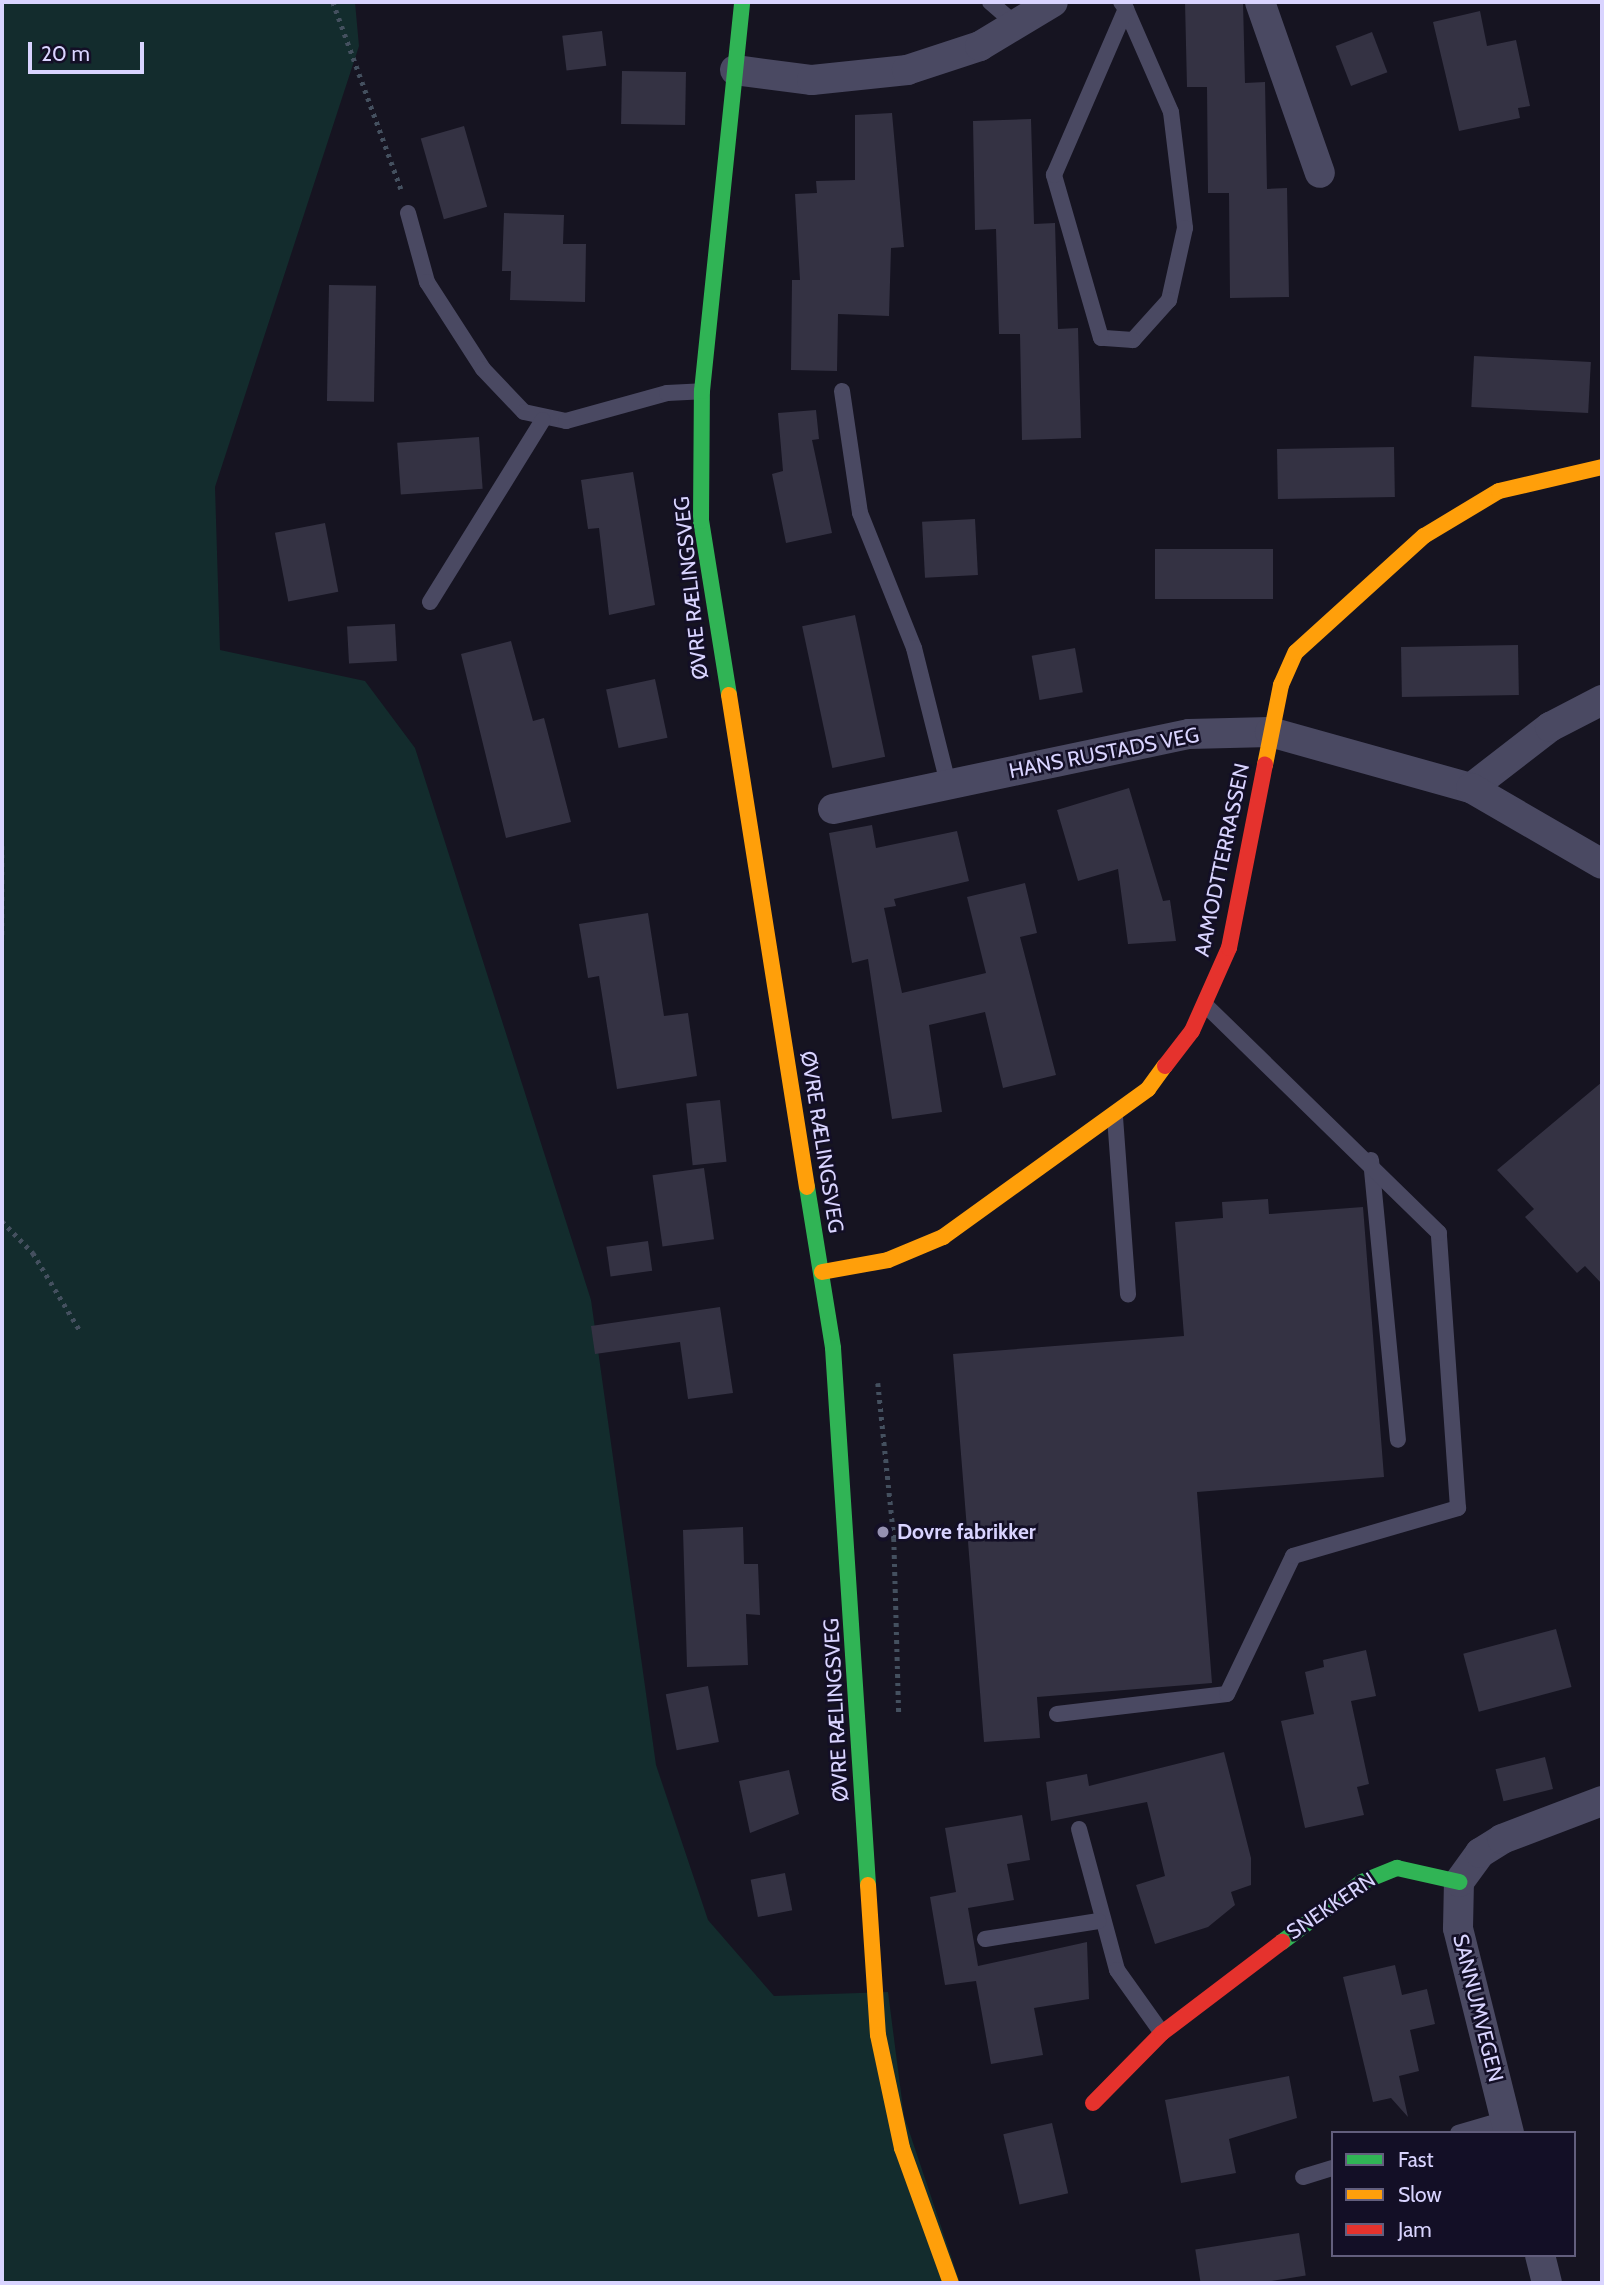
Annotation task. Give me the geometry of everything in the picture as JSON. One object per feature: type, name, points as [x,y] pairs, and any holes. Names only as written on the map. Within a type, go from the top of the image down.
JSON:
[{"type":"main road","name":"ØVRE RÆLINGSVEG","points":[[742,2],[702,391],[701,521],[712,614],[822,1272],[839,1407],[878,2035],[902,2148],[951,2283]]},
{"type":"main road","name":"AAMODTTERRASSEN","points":[[822,1272],[917,1251],[1115,1117],[1171,1064],[1205,1005],[1229,948],[1270,732],[1296,652],[1424,536],[1499,491],[1602,467]]},
{"type":"main road","name":"SNEKKERN","points":[[1093,2102],[1162,2033],[1304,1921],[1379,1872],[1417,1869],[1459,1882]]},
{"type":"street","points":[[735,70],[863,79],[947,62],[1053,2]]},
{"type":"street","points":[[1260,2],[1320,173]]},
{"type":"street","points":[[1471,788],[1550,727],[1602,700]]},
{"type":"street","name":"HANS RUSTADS VEG","points":[[833,808],[1189,734],[1270,732],[1471,788],[1602,863]]},
{"type":"street","points":[[1459,1882],[1480,1853],[1502,1839],[1602,1801]]},
{"type":"street","name":"SANNUMVEGEN","points":[[1459,1882],[1458,1928],[1507,2126]]},
{"type":"street","points":[[1540,2257],[1547,2283]]},
{"type":"lane","points":[[990,2],[1016,25]]},
{"type":"lane","points":[[1124,5],[1171,113],[1185,228],[1169,300],[1133,340],[1101,338],[1054,175],[1124,5]]},
{"type":"lane","points":[[408,214],[427,282],[483,369],[508,399],[543,420],[566,421],[667,393],[702,391]]},
{"type":"lane","points":[[842,391],[860,513],[914,648],[948,783]]},
{"type":"lane","points":[[430,602],[543,420]]},
{"type":"lane","points":[[1057,1714],[1227,1694],[1293,1556],[1458,1508],[1439,1233],[1371,1160],[1205,1005]]},
{"type":"lane","points":[[1115,1117],[1128,1295]]},
{"type":"lane","points":[[1371,1160],[1398,1440]]},
{"type":"lane","points":[[1079,1829],[1099,1921],[1116,1970],[1162,2033]]},
{"type":"lane","points":[[985,1939],[1099,1921]]},
{"type":"lane","points":[[1472,2131],[1507,2126]]},
{"type":"lane","points":[[1303,2176],[1331,2169]]},
{"type":"path","points":[[333,2],[364,74],[408,214]]},
{"type":"path","points":[[2,846],[2,940]]},
{"type":"path","points":[[2,1221],[33,1253],[79,1329]]},
{"type":"path","points":[[877,1379],[894,1538],[899,1720]]},
{"type":"green space","points":[[2,2],[355,2],[359,46],[215,487],[220,650],[365,681],[415,748],[591,1300],[656,1765],[708,1920],[774,1996],[888,1992],[904,2116],[960,2283],[2,2283]]},
{"type":"building","points":[[1185,2],[1243,2],[1245,83],[1265,82],[1267,189],[1287,188],[1289,297],[1230,298],[1229,193],[1208,193],[1207,87],[1187,87]]},
{"type":"building","points":[[1480,11],[1487,46],[1516,40],[1530,106],[1518,108],[1520,118],[1459,131],[1433,22]]},
{"type":"building","points":[[602,31],[606,66],[567,71],[562,36]]},
{"type":"building","points":[[1372,32],[1387,72],[1351,86],[1336,46]]},
{"type":"building","points":[[622,71],[686,72],[685,125],[621,124]]},
{"type":"building","points":[[892,113],[904,247],[891,248],[889,316],[838,314],[837,371],[791,370],[792,280],[800,280],[795,194],[817,193],[816,181],[855,180],[855,115]]},
{"type":"building","points":[[1031,119],[1034,224],[1055,223],[1058,329],[1078,328],[1081,438],[1022,440],[1020,334],[999,334],[996,229],[975,230],[973,121]]},
{"type":"building","points":[[464,126],[487,207],[444,219],[421,138]]},
{"type":"building","points":[[504,213],[564,215],[563,244],[586,244],[585,302],[510,300],[511,271],[502,271]]},
{"type":"building","points":[[329,285],[376,286],[374,402],[327,401]]},
{"type":"building","points":[[1474,356],[1591,362],[1588,413],[1471,407]]},
{"type":"building","points":[[816,410],[819,439],[812,440],[832,533],[786,543],[772,474],[783,471],[778,413]]},
{"type":"building","points":[[479,437],[483,489],[401,495],[397,443]]},
{"type":"building","points":[[1394,447],[1395,497],[1278,499],[1277,449]]},
{"type":"building","points":[[633,472],[655,605],[609,615],[599,528],[588,529],[581,480]]},
{"type":"building","points":[[975,519],[978,575],[925,578],[922,522]]},
{"type":"building","points":[[325,523],[338,592],[288,601],[275,533]]},
{"type":"building","points":[[1155,549],[1273,549],[1273,599],[1155,599]]},
{"type":"building","points":[[855,615],[885,757],[832,768],[802,626]]},
{"type":"building","points":[[395,624],[397,661],[349,663],[347,627]]},
{"type":"building","points":[[511,641],[533,721],[544,718],[571,822],[506,838],[461,654]]},
{"type":"building","points":[[1518,645],[1519,695],[1402,697],[1401,647]]},
{"type":"building","points":[[1075,648],[1083,692],[1039,700],[1032,656]]},
{"type":"building","points":[[655,679],[667,738],[619,748],[606,689]]},
{"type":"building","points":[[1129,788],[1163,901],[1170,900],[1176,941],[1128,944],[1118,869],[1078,881],[1057,810]]},
{"type":"building","points":[[872,825],[876,848],[957,831],[969,881],[894,899],[896,906],[884,908],[902,993],[986,973],[967,897],[1025,883],[1037,933],[1020,937],[1056,1075],[1003,1088],[985,1012],[929,1025],[942,1112],[892,1119],[868,959],[852,963],[829,833]]},
{"type":"building","points":[[648,913],[664,1016],[688,1013],[697,1076],[617,1089],[599,976],[588,978],[579,924]]},
{"type":"building","points":[[1602,1082],[1602,1284],[1585,1266],[1577,1273],[1525,1217],[1534,1209],[1497,1170]]},
{"type":"building","points":[[720,1100],[726,1162],[693,1165],[686,1104]]},
{"type":"building","points":[[704,1168],[714,1239],[663,1247],[653,1175]]},
{"type":"building","points":[[1268,1199],[1269,1214],[1363,1207],[1384,1477],[1197,1492],[1212,1683],[1037,1697],[1040,1738],[984,1742],[953,1354],[1184,1336],[1175,1222],[1223,1218],[1222,1202]]},
{"type":"building","points":[[648,1241],[652,1271],[611,1277],[606,1247]]},
{"type":"building","points":[[720,1307],[733,1393],[688,1399],[680,1342],[595,1354],[591,1326]]},
{"type":"building","points":[[743,1527],[744,1564],[758,1564],[760,1615],[746,1614],[748,1665],[687,1667],[683,1530]]},
{"type":"building","points":[[1556,1629],[1572,1687],[1479,1712],[1463,1654]]},
{"type":"building","points":[[1366,1650],[1376,1696],[1351,1701],[1369,1784],[1357,1787],[1364,1815],[1305,1828],[1281,1721],[1314,1714],[1305,1672],[1324,1667],[1323,1660]]},
{"type":"building","points":[[708,1686],[719,1742],[677,1750],[666,1694]]},
{"type":"building","points":[[1224,1752],[1251,1858],[1251,1885],[1231,1892],[1235,1905],[1208,1927],[1155,1944],[1136,1885],[1165,1876],[1147,1802],[1051,1821],[1046,1782],[1087,1774],[1089,1786]]},
{"type":"building","points":[[1545,1757],[1553,1789],[1503,1801],[1496,1769]]},
{"type":"building","points":[[789,1770],[799,1814],[750,1833],[739,1781]]},
{"type":"building","points":[[1022,1815],[1030,1860],[1007,1864],[1014,1900],[968,1908],[978,1966],[1087,1942],[1089,1999],[1034,2008],[1043,2055],[991,2064],[976,1981],[945,1985],[930,1897],[956,1892],[945,1828]]},
{"type":"building","points":[[785,1873],[792,1910],[758,1917],[751,1880]]},
{"type":"building","points":[[1395,1965],[1402,1995],[1427,1989],[1435,2024],[1410,2030],[1419,2071],[1399,2076],[1408,2117],[1391,2098],[1373,2102],[1343,1977]]},
{"type":"building","points":[[1289,2076],[1297,2118],[1229,2139],[1236,2173],[1181,2183],[1165,2100]]},
{"type":"building","points":[[1052,2123],[1068,2193],[1019,2204],[1003,2134]]},
{"type":"building","points":[[1299,2233],[1306,2275],[1258,2283],[1201,2283],[1195,2249]]},
{"type":"traffic: fast","points":[[729,695],[701,521],[702,391],[742,2]]},
{"type":"traffic: fast","points":[[807,1187],[833,1348],[868,1885]]},
{"type":"traffic: fast","points":[[1282,1942],[1362,1882],[1397,1868],[1459,1882]]},
{"type":"traffic: slow","points":[[1265,765],[1281,685],[1296,652],[1424,536],[1499,491],[1602,467]]},
{"type":"traffic: slow","points":[[729,695],[807,1187]]},
{"type":"traffic: slow","points":[[822,1272],[888,1260],[943,1237],[1148,1089],[1165,1066]]},
{"type":"traffic: slow","points":[[868,1885],[878,2035],[902,2148],[951,2283]]},
{"type":"traffic: jam","points":[[1165,1066],[1192,1031],[1229,948],[1265,765]]},
{"type":"traffic: jam","points":[[1093,2103],[1162,2033],[1282,1942]]},
{"type":"place","name":"Dovre fabrikker","points":[[883,1532]]}]
